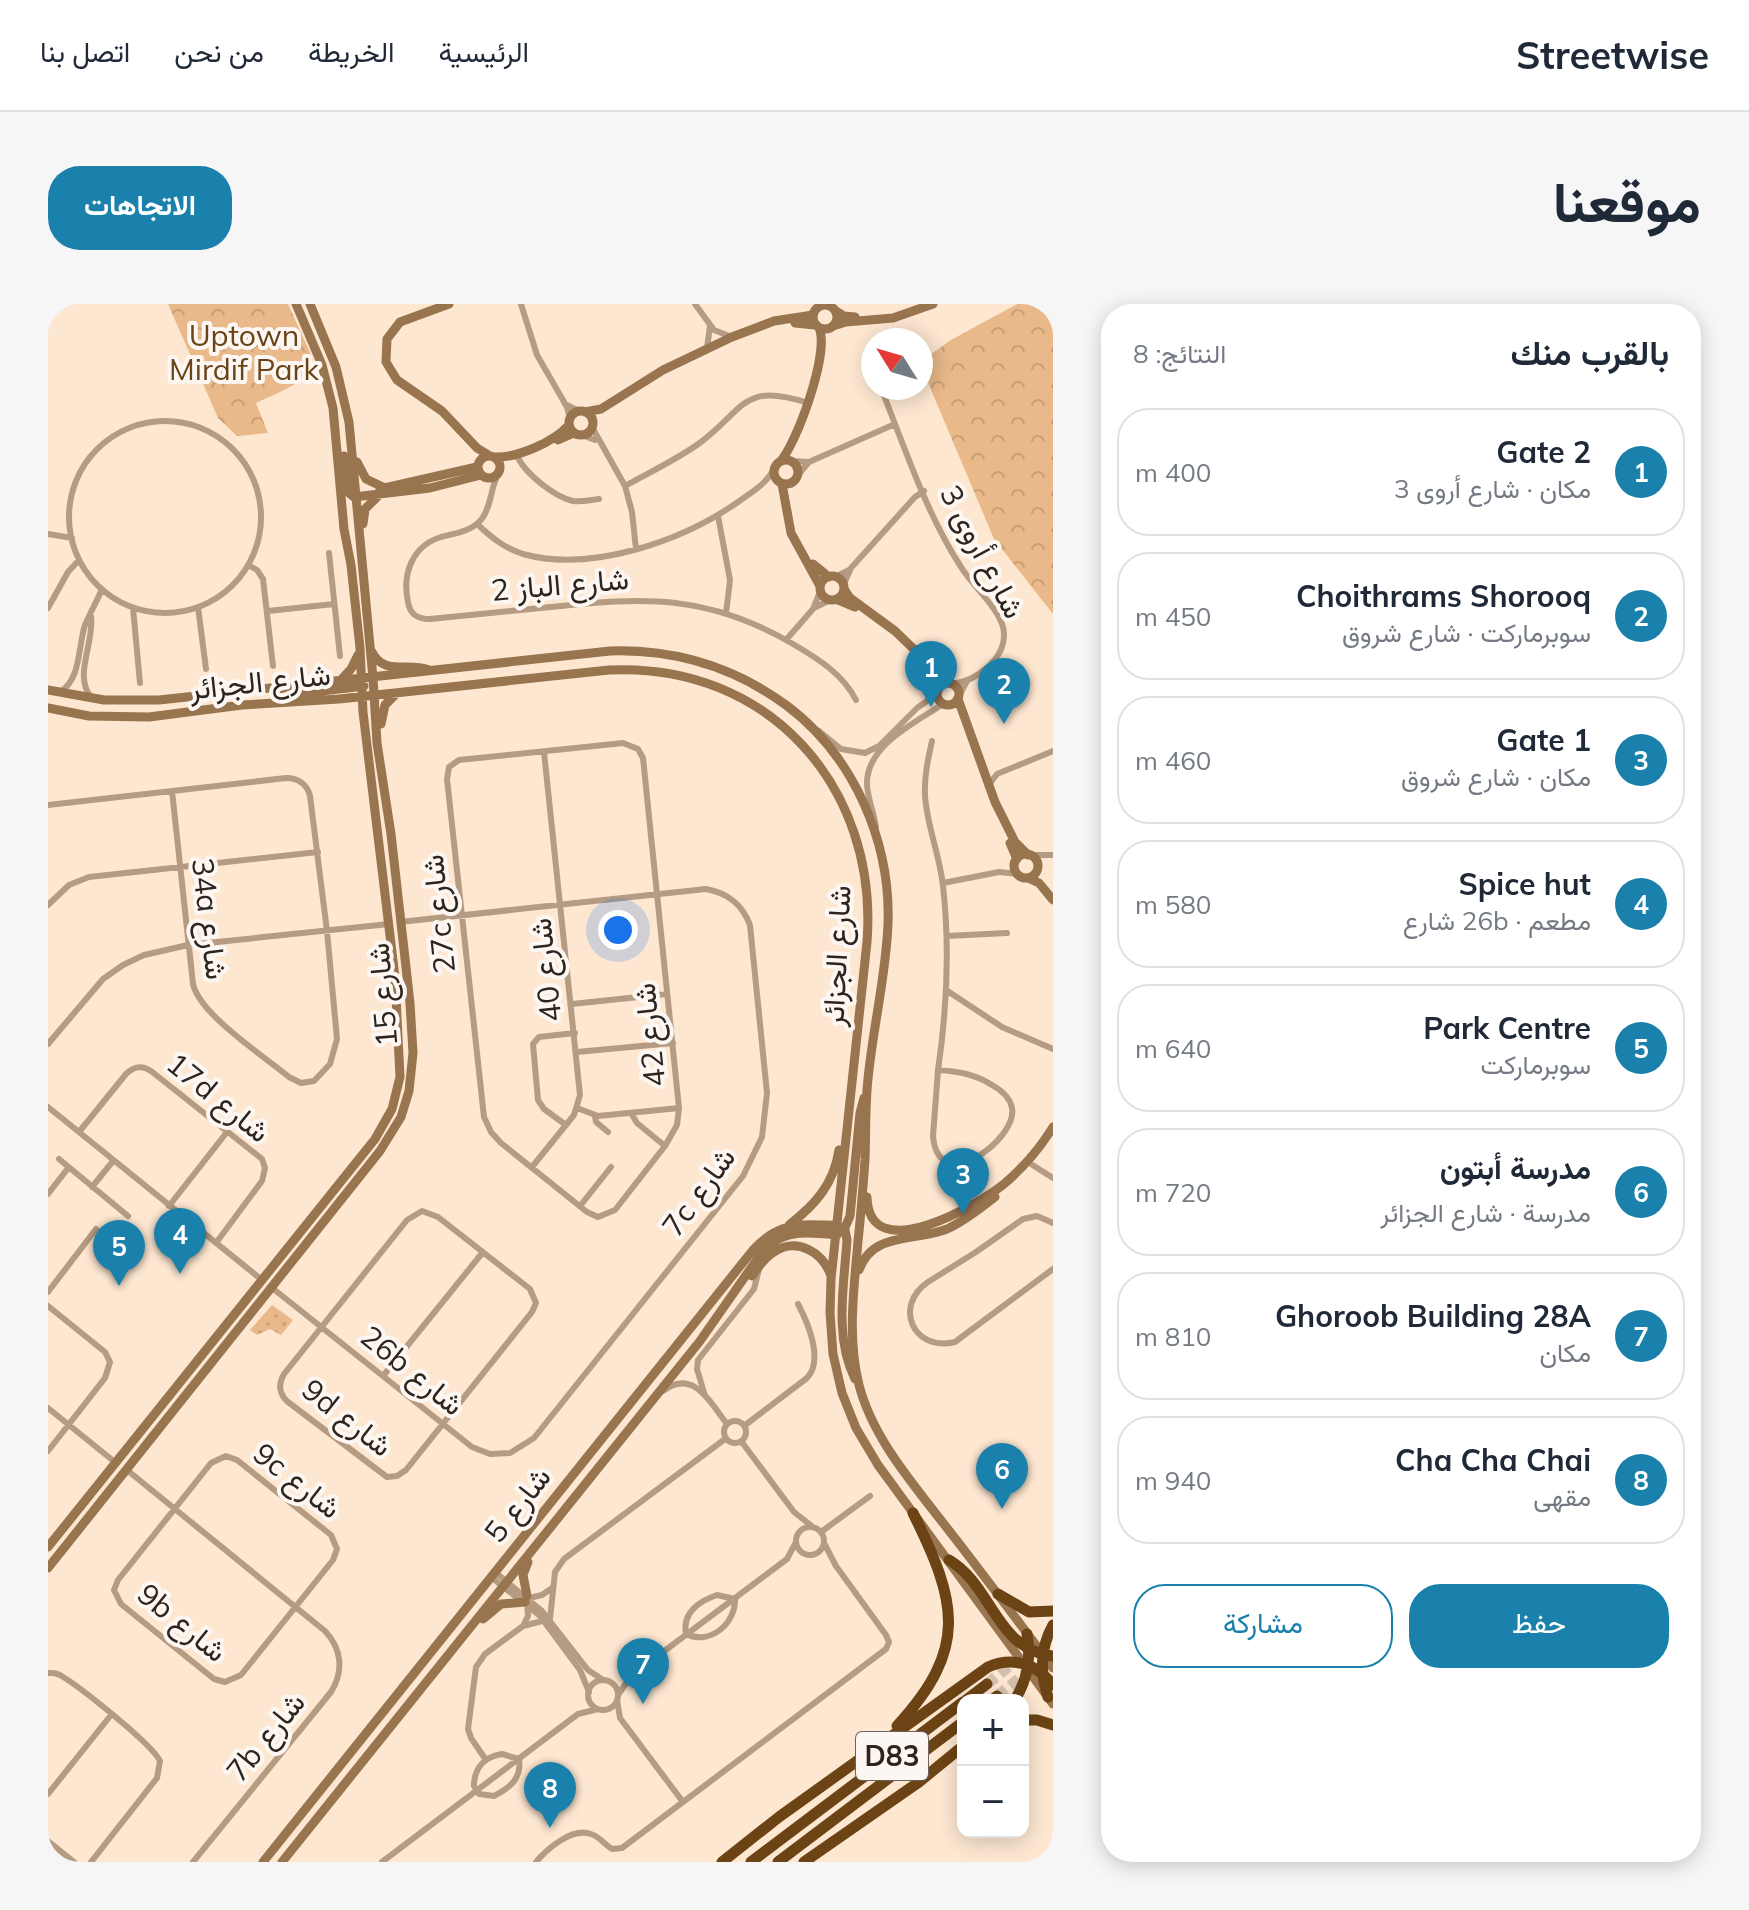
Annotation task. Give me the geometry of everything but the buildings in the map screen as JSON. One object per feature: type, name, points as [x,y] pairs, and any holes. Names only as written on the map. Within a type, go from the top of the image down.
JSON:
[{"type":"highway","points":[[881,1744],[915,1707],[933,1680],[945,1650],[949,1628],[944,1583],[913,1513]]},
{"type":"highway","points":[[949,1560],[968,1575],[1013,1637],[1030,1651],[1048,1655]]},
{"type":"highway","points":[[998,1594],[1029,1612],[1053,1611]]},
{"type":"highway","points":[[1051,1695],[1046,1640],[1053,1625]]},
{"type":"highway","points":[[1017,1694],[1030,1651],[1027,1634]]},
{"type":"highway","points":[[722,1862],[779,1817],[988,1667],[1009,1662],[1048,1671]]},
{"type":"highway","name":"D83","points":[[973,1694],[987,1684]]},
{"type":"highway","name":"D83","points":[[751,1862],[957,1706]]},
{"type":"highway","points":[[1029,1720],[1053,1725]]},
{"type":"highway","name":"D83","points":[[778,1862],[957,1727]]},
{"type":"highway","points":[[804,1862],[919,1782],[957,1751]]},
{"type":"highway","points":[[919,1782],[957,1760]]},
{"type":"street","name":"شارع 15","points":[[48,1547],[205,1353],[326,1219],[380,1151],[401,1117],[409,1091],[412,1064],[410,1003],[391,834],[377,743],[373,678],[365,648],[342,503],[326,378],[296,304]]},
{"type":"street","points":[[449,304],[406,318],[394,327],[385,346],[386,362],[397,380],[442,411],[496,463]]},
{"type":"street","points":[[521,304],[541,364],[564,403],[574,428],[598,442],[613,460],[632,512],[636,549]]},
{"type":"street","points":[[695,304],[710,326],[722,335],[732,337]]},
{"type":"street","points":[[496,463],[487,511],[477,524],[503,546],[528,555],[584,558],[636,549],[686,532],[718,516],[763,483],[784,463],[808,403],[821,351],[817,308],[830,306],[847,317],[878,316],[921,304]]},
{"type":"street","points":[[582,412],[601,409],[650,377],[707,348],[774,321],[832,327],[846,322],[893,318],[933,304]]},
{"type":"street","name":"شارع 15","points":[[48,1568],[185,1399],[266,1283],[379,1132],[397,1095],[401,1054],[395,977],[363,712],[365,648],[352,447],[339,375],[311,305]]},
{"type":"street","points":[[788,481],[775,478],[817,392],[832,327],[837,318],[836,311]]},
{"type":"street","points":[[342,503],[354,494],[480,471],[558,434],[592,425],[653,381],[749,335],[782,324],[816,323]]},
{"type":"street","points":[[707,348],[710,326]]},
{"type":"street","points":[[625,486],[700,443],[748,400],[763,395],[780,395],[808,403]]},
{"type":"street","name":"شارع أروى 3","points":[[876,834],[868,790],[870,767],[882,748],[952,701],[967,681],[997,656],[1003,643],[1002,624],[956,559],[886,400]]},
{"type":"street","points":[[564,403],[582,412],[592,425],[598,442]]},
{"type":"street","points":[[496,463],[518,458],[574,428],[582,412]]},
{"type":"street","points":[[154,422],[199,427],[225,442],[236,452],[252,477],[260,506],[259,536],[248,565],[232,586],[198,607],[165,613],[133,608],[102,589],[79,560],[72,538],[70,511],[76,484],[90,458],[125,430],[154,422]]},
{"type":"street","points":[[334,423],[341,434],[354,494]]},
{"type":"street","points":[[763,483],[788,481],[809,462],[895,424]]},
{"type":"street","points":[[352,447],[363,476],[383,491]]},
{"type":"street","points":[[477,448],[480,471],[493,488]]},
{"type":"street","points":[[518,458],[529,472],[561,496],[580,501],[599,499]]},
{"type":"street","points":[[784,463],[809,462]]},
{"type":"street","points":[[480,471],[492,478],[496,463]]},
{"type":"street","points":[[784,463],[796,466],[788,481],[788,497],[797,535],[816,568],[832,577],[850,598],[905,640],[956,687],[952,701],[986,793],[1017,860],[1015,868],[1023,876]]},
{"type":"street","points":[[788,481],[791,533],[820,589],[833,600],[858,609],[891,635],[931,674],[938,692],[952,701],[1015,842],[1030,855],[1053,891]]},
{"type":"street","points":[[360,535],[365,509],[383,491]]},
{"type":"street","points":[[786,640],[813,609],[820,589],[832,577],[851,568],[915,497],[924,491]]},
{"type":"street","points":[[718,516],[730,580],[726,614]]},
{"type":"street","name":"شارع الباز 2","points":[[477,524],[466,531],[432,540],[414,556],[406,587],[408,605],[414,615],[430,619],[641,599],[678,602],[726,614],[786,640],[837,675],[856,700]]},
{"type":"street","points":[[48,534],[72,538]]},
{"type":"street","points":[[329,553],[340,656]]},
{"type":"street","points":[[48,608],[68,572],[79,560]]},
{"type":"street","points":[[248,565],[257,570],[263,579],[273,666]]},
{"type":"street","points":[[813,609],[833,600],[844,588],[851,568]]},
{"type":"street","points":[[52,692],[71,683],[84,628],[102,589]]},
{"type":"street","points":[[268,611],[334,604]]},
{"type":"street","points":[[198,607],[206,669]]},
{"type":"street","points":[[133,608],[140,683]]},
{"type":"street","points":[[91,615],[92,633],[84,681],[87,692],[94,699]]},
{"type":"street","points":[[340,681],[365,648],[387,667],[416,666],[432,672]]},
{"type":"street","name":"شارع الجزائر","points":[[48,708],[89,716],[134,718],[242,705],[339,699],[373,678],[610,651],[669,654],[697,660],[737,675],[777,698],[813,727],[851,777],[876,834],[886,882],[888,922],[867,1093],[865,1163],[854,1288],[853,1341],[859,1386],[875,1426],[897,1461],[1027,1634],[1048,1655]]},
{"type":"street","name":"شارع الجزائر","points":[[52,692],[94,699],[159,700],[340,681],[374,694],[526,684],[636,670],[702,682],[740,698],[798,740],[823,770],[844,805],[854,828],[868,891],[867,942],[840,1230],[831,1279],[831,1336],[842,1393],[867,1447],[995,1627],[1051,1695]]},
{"type":"street","name":"شارع أروى 3","points":[[950,684],[967,681]]},
{"type":"street","points":[[813,727],[841,749],[865,753],[879,746],[944,684],[950,684]]},
{"type":"street","points":[[242,705],[259,699],[362,687]]},
{"type":"street","points":[[377,743],[383,709],[398,692]]},
{"type":"street","points":[[339,699],[352,703],[363,712]]},
{"type":"street","points":[[917,708],[924,712],[924,717]]},
{"type":"street","points":[[932,741],[925,775],[925,796],[943,883],[947,936],[946,990],[938,1070],[933,1136],[941,1156],[950,1163],[967,1163],[991,1146],[1007,1128],[1013,1114],[1011,1104],[1006,1095],[987,1082],[938,1070]]},
{"type":"street","name":"27c شارع","points":[[587,1212],[496,1138],[484,1117],[447,779],[449,767],[465,759],[623,743],[633,746],[643,758]]},
{"type":"street","points":[[988,786],[997,774],[1053,751]]},
{"type":"street","name":"شارع 40","points":[[544,752],[577,1052],[580,1095],[577,1108]]},
{"type":"street","name":"شارع 42","points":[[587,1212],[598,1217],[610,1214],[665,1146],[677,1125],[679,1108],[673,1043],[643,758]]},
{"type":"street","points":[[983,769],[997,774]]},
{"type":"street","points":[[48,805],[297,779],[309,791],[327,931]]},
{"type":"street","name":"34a شارع","points":[[172,791],[193,984],[200,1002],[295,1081],[308,1083],[320,1078],[334,1056],[337,1039],[327,931]]},
{"type":"street","points":[[48,905],[63,889],[82,879],[318,852]]},
{"type":"street","points":[[999,872],[1030,855],[1051,856]]},
{"type":"street","points":[[1023,876],[1051,856]]},
{"type":"street","points":[[943,883],[999,872],[1023,876],[1042,885],[1053,900]]},
{"type":"street","name":"7c شارع","points":[[534,1438],[734,1188],[754,1157],[764,1126],[767,1093],[750,925],[736,902],[720,892],[706,889],[657,894]]},
{"type":"street","points":[[400,922],[657,894]]},
{"type":"street","points":[[48,1044],[86,996],[114,971],[144,955],[188,945],[389,924]]},
{"type":"street","points":[[947,936],[1007,933]]},
{"type":"street","points":[[395,977],[402,1003],[407,1006],[410,1003]]},
{"type":"street","points":[[946,990],[1002,1027],[1053,1049]]},
{"type":"street","points":[[572,1004],[667,994]]},
{"type":"street","points":[[566,1125],[544,1109],[538,1100],[533,1044],[537,1038],[575,1033]]},
{"type":"street","points":[[577,1052],[673,1043]]},
{"type":"street","name":"17d شارع","points":[[79,1132],[126,1074],[138,1067],[151,1071],[262,1159],[265,1173],[262,1181],[216,1243]]},
{"type":"street","points":[[840,1230],[850,1216],[860,1113],[867,1093]]},
{"type":"street","name":"26b شارع","points":[[48,1107],[472,1447],[490,1454],[510,1453],[534,1438]]},
{"type":"street","points":[[532,1167],[577,1108],[595,1116],[679,1108]]},
{"type":"street","name":"شارع 5","points":[[263,1862],[753,1250],[816,1202],[832,1177],[849,1112]]},
{"type":"street","points":[[631,1113],[637,1123],[665,1146]]},
{"type":"street","points":[[595,1116],[596,1122],[608,1132]]},
{"type":"street","points":[[865,1163],[869,1210],[876,1222],[884,1228],[896,1230],[920,1227],[972,1209],[1014,1175],[1053,1127]]},
{"type":"street","points":[[169,1206],[227,1132]]},
{"type":"street","points":[[854,1288],[863,1261],[874,1247],[885,1242],[936,1233],[1031,1164],[1053,1136]]},
{"type":"street","points":[[59,1159],[128,1216]]},
{"type":"street","points":[[92,1187],[113,1161]]},
{"type":"street","points":[[1031,1164],[1053,1178]]},
{"type":"street","points":[[48,1194],[69,1167]]},
{"type":"street","points":[[580,1206],[611,1167]]},
{"type":"street","points":[[326,1219],[344,1191],[338,1185]]},
{"type":"street","points":[[322,1327],[411,1216],[428,1211],[483,1252],[533,1293],[536,1303],[443,1424]]},
{"type":"street","points":[[1053,1223],[1037,1216],[1023,1219],[920,1287],[911,1302],[911,1321],[928,1341],[955,1342],[1053,1269]]},
{"type":"street","points":[[789,1225],[840,1230],[847,1240],[842,1319],[848,1364],[859,1386]]},
{"type":"street","points":[[48,1292],[96,1229]]},
{"type":"street","name":"شارع 5","points":[[282,1862],[700,1341],[755,1262],[772,1243],[795,1233],[840,1230]]},
{"type":"street","points":[[700,1341],[773,1252],[797,1246],[819,1255],[831,1279]]},
{"type":"street","points":[[383,1376],[483,1252]]},
{"type":"street","points":[[705,1396],[697,1369],[698,1360],[754,1289],[760,1265]]},
{"type":"street","points":[[744,1426],[814,1371],[809,1328],[798,1304]]},
{"type":"street","points":[[48,1306],[105,1352],[110,1362],[105,1378],[48,1451]]},
{"type":"street","name":"9d شارع","points":[[322,1327],[281,1379],[281,1394],[288,1402],[387,1477],[397,1476],[406,1470],[443,1424]]},
{"type":"street","points":[[185,1399],[180,1394],[203,1363],[205,1353]]},
{"type":"street","points":[[653,1400],[670,1386],[682,1382],[691,1384],[727,1424]]},
{"type":"street","points":[[48,1408],[116,1463]]},
{"type":"street","points":[[734,1421],[744,1426],[746,1434],[741,1441],[733,1443],[725,1439],[723,1431],[727,1424],[734,1421]]},
{"type":"street","points":[[683,1802],[620,1718],[592,1705],[580,1670],[547,1620],[557,1568],[564,1559],[725,1439]]},
{"type":"street","points":[[536,1862],[555,1844],[581,1833],[592,1834],[612,1849],[622,1848],[886,1649],[889,1642],[886,1635],[836,1566],[821,1532],[794,1512],[741,1441]]},
{"type":"street","name":"9c شارع","points":[[174,1509],[211,1463],[221,1457],[237,1460],[284,1497],[331,1535],[336,1544],[333,1560],[296,1607]]},
{"type":"street","points":[[127,1470],[296,1607]]},
{"type":"street","points":[[821,1532],[870,1496]]},
{"type":"street","name":"9b شارع","points":[[174,1509],[118,1580],[115,1595],[121,1604],[214,1679],[231,1682],[241,1675],[296,1607]]},
{"type":"street","points":[[578,1714],[613,1706],[631,1676],[787,1559],[800,1532],[794,1512]]},
{"type":"street","points":[[800,1532],[813,1527]]},
{"type":"street","points":[[523,1626],[528,1616],[523,1575],[541,1539]]},
{"type":"street","points":[[796,1542],[799,1550],[836,1566]]},
{"type":"street","points":[[787,1559],[820,1551],[824,1543]]},
{"type":"street","points":[[493,1575],[527,1600],[588,1670],[615,1686],[620,1718]]},
{"type":"street","points":[[473,1624],[501,1604],[527,1600],[552,1588]]},
{"type":"street","points":[[686,1634],[688,1615],[700,1603],[717,1595],[735,1599]]},
{"type":"street","points":[[686,1634],[701,1638],[720,1630],[731,1617],[735,1599]]},
{"type":"street","name":"7b شارع","points":[[193,1862],[335,1685],[340,1669],[338,1652],[325,1631],[296,1607]]},
{"type":"street","points":[[486,1760],[468,1729],[474,1672],[485,1654],[523,1626],[547,1620]]},
{"type":"street","points":[[48,1673],[62,1676],[111,1715],[158,1756],[161,1767],[157,1778],[91,1862]]},
{"type":"street","points":[[382,1862],[578,1714],[593,1685],[631,1676]]},
{"type":"street","points":[[48,1794],[111,1715]]},
{"type":"street","points":[[475,1791],[476,1771],[486,1760],[502,1754],[519,1759]]},
{"type":"street","points":[[475,1791],[489,1796],[508,1788],[518,1775],[519,1759]]},
{"type":"street","points":[[48,1841],[74,1862]]},
{"type":"street","points":[[393,1853],[399,1862]]},
{"type":"green space","name":"Uptown Mirdif Park","points":[[168,304],[288,304],[313,359],[298,381],[256,403],[268,433],[237,436],[218,418]]},
{"type":"green space","points":[[1017,304],[1053,304],[1053,614],[994,539],[933,394],[933,353]]},
{"type":"green space","points":[[272,1305],[293,1320],[281,1335],[270,1329],[257,1335],[250,1330]]},
{"type":"tunnel","points":[[987,1684],[1017,1660]]},
{"type":"tunnel","points":[[1000,1694],[1028,1672]]},
{"type":"place","name":"Gate 2","points":[[931,707]]},
{"type":"place","name":"Choithrams Shorooq","points":[[1004,724]]},
{"type":"place","name":"Gate 1","points":[[963,1214]]},
{"type":"place","name":"Spice hut","points":[[180,1274]]},
{"type":"place","name":"Park Centre","points":[[119,1286]]},
{"type":"place","name":"مدرسة أبتون","points":[[1002,1509]]},
{"type":"place","name":"Ghoroob Building 28A","points":[[643,1704]]},
{"type":"place","name":"Cha Cha Chai","points":[[550,1828]]}]
